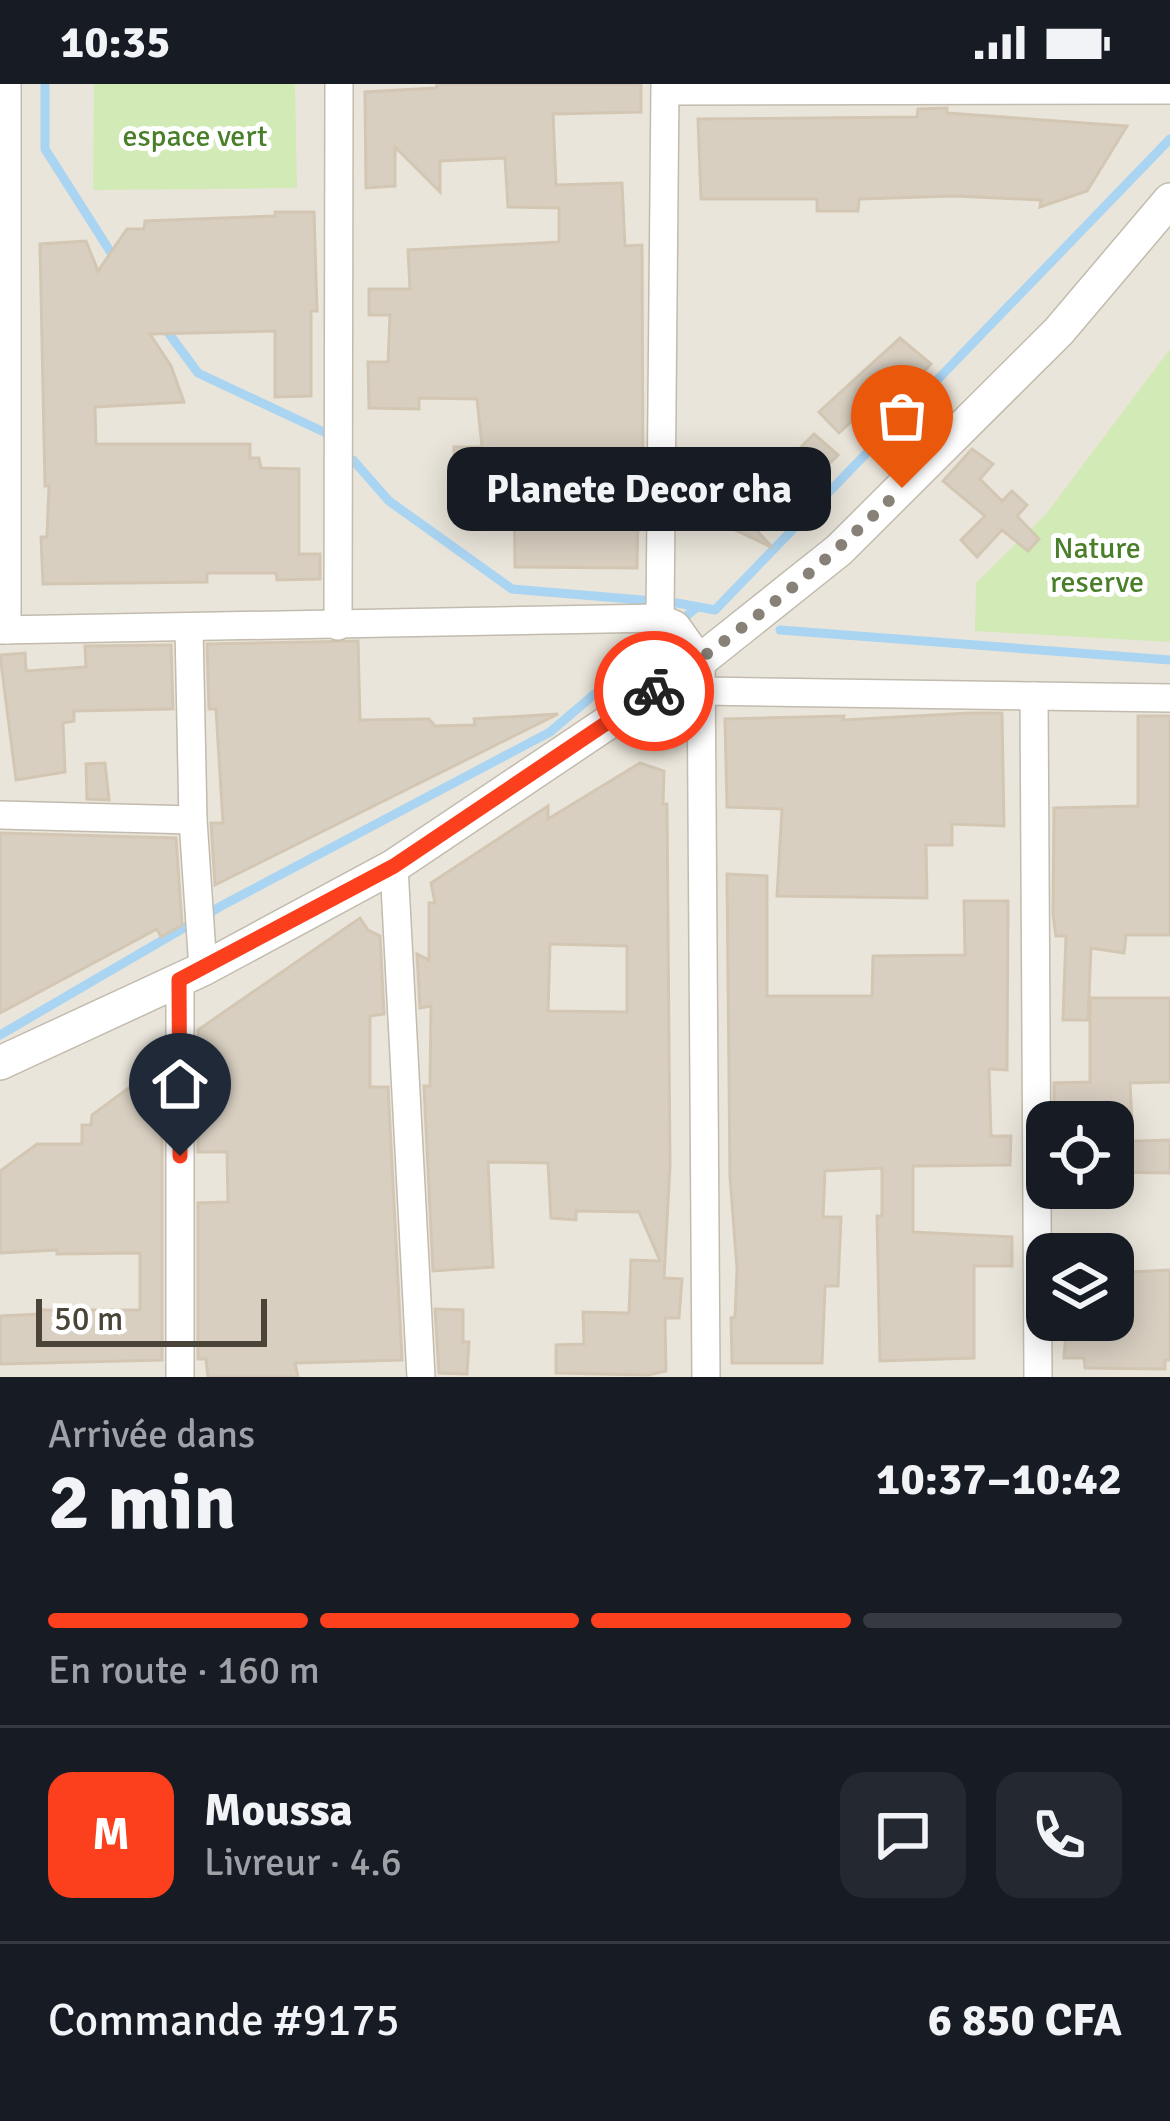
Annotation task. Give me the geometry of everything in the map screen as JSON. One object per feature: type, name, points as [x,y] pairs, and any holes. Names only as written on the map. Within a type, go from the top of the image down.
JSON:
[{"type":"street","points":[[7,84],[3,630],[659,618],[676,625],[700,676],[706,1377]]},
{"type":"street","points":[[338,626],[339,84]]},
{"type":"street","points":[[659,618],[665,87],[1170,90]]},
{"type":"street","points":[[0,1063],[191,974],[394,866],[700,676],[838,550],[1059,332],[1170,200]]},
{"type":"street","points":[[180,1377],[193,820],[189,628]]},
{"type":"street","points":[[700,676],[1034,696],[1170,698]]},
{"type":"street","points":[[1034,696],[1038,1377]]},
{"type":"street","points":[[0,815],[193,820]]},
{"type":"street","points":[[394,866],[421,1377]]},
{"type":"shaded area","points":[[0,84],[1170,84],[1170,1377],[0,1377]]},
{"type":"green space","name":"espace vert","points":[[94,84],[295,84],[297,188],[93,190]]},
{"type":"green space","name":"Nature reserve","points":[[1170,349],[1170,642],[975,631],[976,583],[1046,514]]},
{"type":"building","points":[[437,84],[641,84],[641,112],[553,114],[556,185],[622,183],[625,246],[642,245],[643,491],[637,568],[515,567],[514,484],[454,482],[454,447],[482,447],[477,399],[419,398],[419,409],[369,408],[368,362],[388,362],[390,315],[369,315],[369,289],[410,289],[408,250],[559,242],[559,208],[508,207],[505,158],[440,161],[440,192],[395,147],[395,186],[366,188],[365,92],[436,88]]},
{"type":"building","points":[[947,108],[947,113],[1127,126],[1087,191],[1040,207],[1041,200],[955,196],[859,199],[858,211],[817,211],[817,199],[701,199],[698,119],[917,117],[918,109]]},
{"type":"building","points":[[275,212],[314,212],[317,311],[311,311],[311,396],[275,397],[275,331],[150,334],[171,366],[184,402],[95,407],[96,444],[250,444],[250,458],[259,458],[261,468],[299,469],[299,554],[320,554],[320,579],[277,580],[276,573],[207,573],[207,582],[43,584],[41,537],[47,537],[49,486],[45,486],[40,244],[86,241],[98,271],[127,229],[144,229],[145,221],[275,216]]},
{"type":"building","points":[[900,338],[931,364],[911,384],[902,374],[839,433],[819,412]]},
{"type":"building","points":[[814,434],[838,455],[775,517],[770,511],[755,526],[740,508]]},
{"type":"building","points":[[972,449],[993,464],[980,479],[1002,501],[1012,491],[1027,505],[1017,516],[1039,539],[1028,551],[1002,530],[977,557],[961,540],[985,516],[943,481]]},
{"type":"building","points":[[726,497],[771,547],[679,503],[679,498]]},
{"type":"building","points":[[358,641],[360,720],[429,719],[435,726],[475,725],[474,719],[558,714],[215,885],[211,823],[223,823],[216,709],[209,709],[207,644]]},
{"type":"building","points":[[171,645],[173,709],[74,711],[74,721],[63,723],[65,772],[16,780],[0,655],[25,653],[26,671],[86,667],[85,646]]},
{"type":"building","points":[[1002,713],[1004,826],[952,824],[952,845],[926,845],[927,898],[777,896],[782,809],[727,807],[725,719],[844,716],[843,720]]},
{"type":"building","points":[[1138,716],[1170,716],[1170,935],[1126,935],[1124,953],[1091,948],[1088,1020],[1063,1020],[1066,936],[1056,936],[1053,915],[1054,808],[1138,806]]},
{"type":"building","points":[[105,763],[109,800],[87,799],[86,764]]},
{"type":"building","points":[[640,763],[664,771],[670,1165],[664,1278],[682,1279],[679,1318],[665,1318],[666,1371],[648,1375],[556,1373],[556,1345],[584,1344],[583,1312],[629,1313],[631,1260],[660,1261],[639,1212],[576,1211],[576,1220],[551,1218],[548,1163],[488,1162],[493,1267],[433,1271],[424,1086],[430,1086],[431,1006],[420,1008],[417,954],[429,960],[429,903],[435,903],[431,883],[548,806],[548,819]],"holes":[[[550,944],[627,946],[627,1012],[548,1011]]]},
{"type":"building","points":[[0,833],[176,838],[182,925],[161,937],[157,929],[0,1013]]},
{"type":"building","points":[[727,874],[767,876],[767,996],[872,996],[873,956],[965,955],[964,901],[1008,901],[1007,1070],[989,1069],[991,1136],[1011,1136],[1010,1165],[913,1166],[913,1232],[1012,1237],[1012,1266],[974,1266],[974,1358],[880,1361],[877,1216],[882,1216],[882,1168],[825,1171],[823,1217],[841,1217],[838,1286],[825,1286],[822,1363],[732,1363],[737,1269],[730,1177]]},
{"type":"building","points":[[360,918],[380,936],[384,1014],[370,1016],[370,1087],[388,1087],[402,1360],[295,1363],[298,1377],[208,1377],[206,1359],[198,1359],[198,1203],[228,1202],[227,1152],[198,1152],[198,1030]]},
{"type":"building","points":[[1090,998],[1170,998],[1170,1082],[1130,1083],[1131,1101],[1054,1101],[1054,1083],[1090,1082]]},
{"type":"building","points":[[138,1081],[162,1095],[162,1360],[0,1364],[0,1316],[41,1314],[41,1310],[140,1310],[140,1253],[0,1253],[0,1171],[37,1144],[82,1144],[82,1125],[91,1125],[92,1115]]},
{"type":"building","points":[[1170,1140],[1170,1173],[1134,1172],[1134,1141]]},
{"type":"building","points":[[1170,1270],[1170,1360],[1165,1360],[1165,1369],[1085,1368],[1084,1358],[1064,1358],[1065,1341],[1134,1341],[1134,1272]]},
{"type":"building","points":[[435,1309],[463,1310],[463,1342],[469,1342],[467,1374],[439,1373]]},
{"type":"waterway","points":[[45,84],[45,149],[115,259]]},
{"type":"waterway","points":[[353,460],[389,501],[512,589],[715,610],[1170,139]]},
{"type":"waterway","points":[[164,327],[198,373],[326,433]]},
{"type":"waterway","points":[[0,1035],[223,905],[550,732],[697,607]]},
{"type":"waterway","points":[[780,630],[1170,660]]},
{"type":"way so far","points":[[654,691],[838,550],[902,488]]},
{"type":"place","name":"Planete Decor cha","points":[[902,488]]},
{"type":"route","points":[[180,1156],[179,980],[394,866],[654,691]]}]
